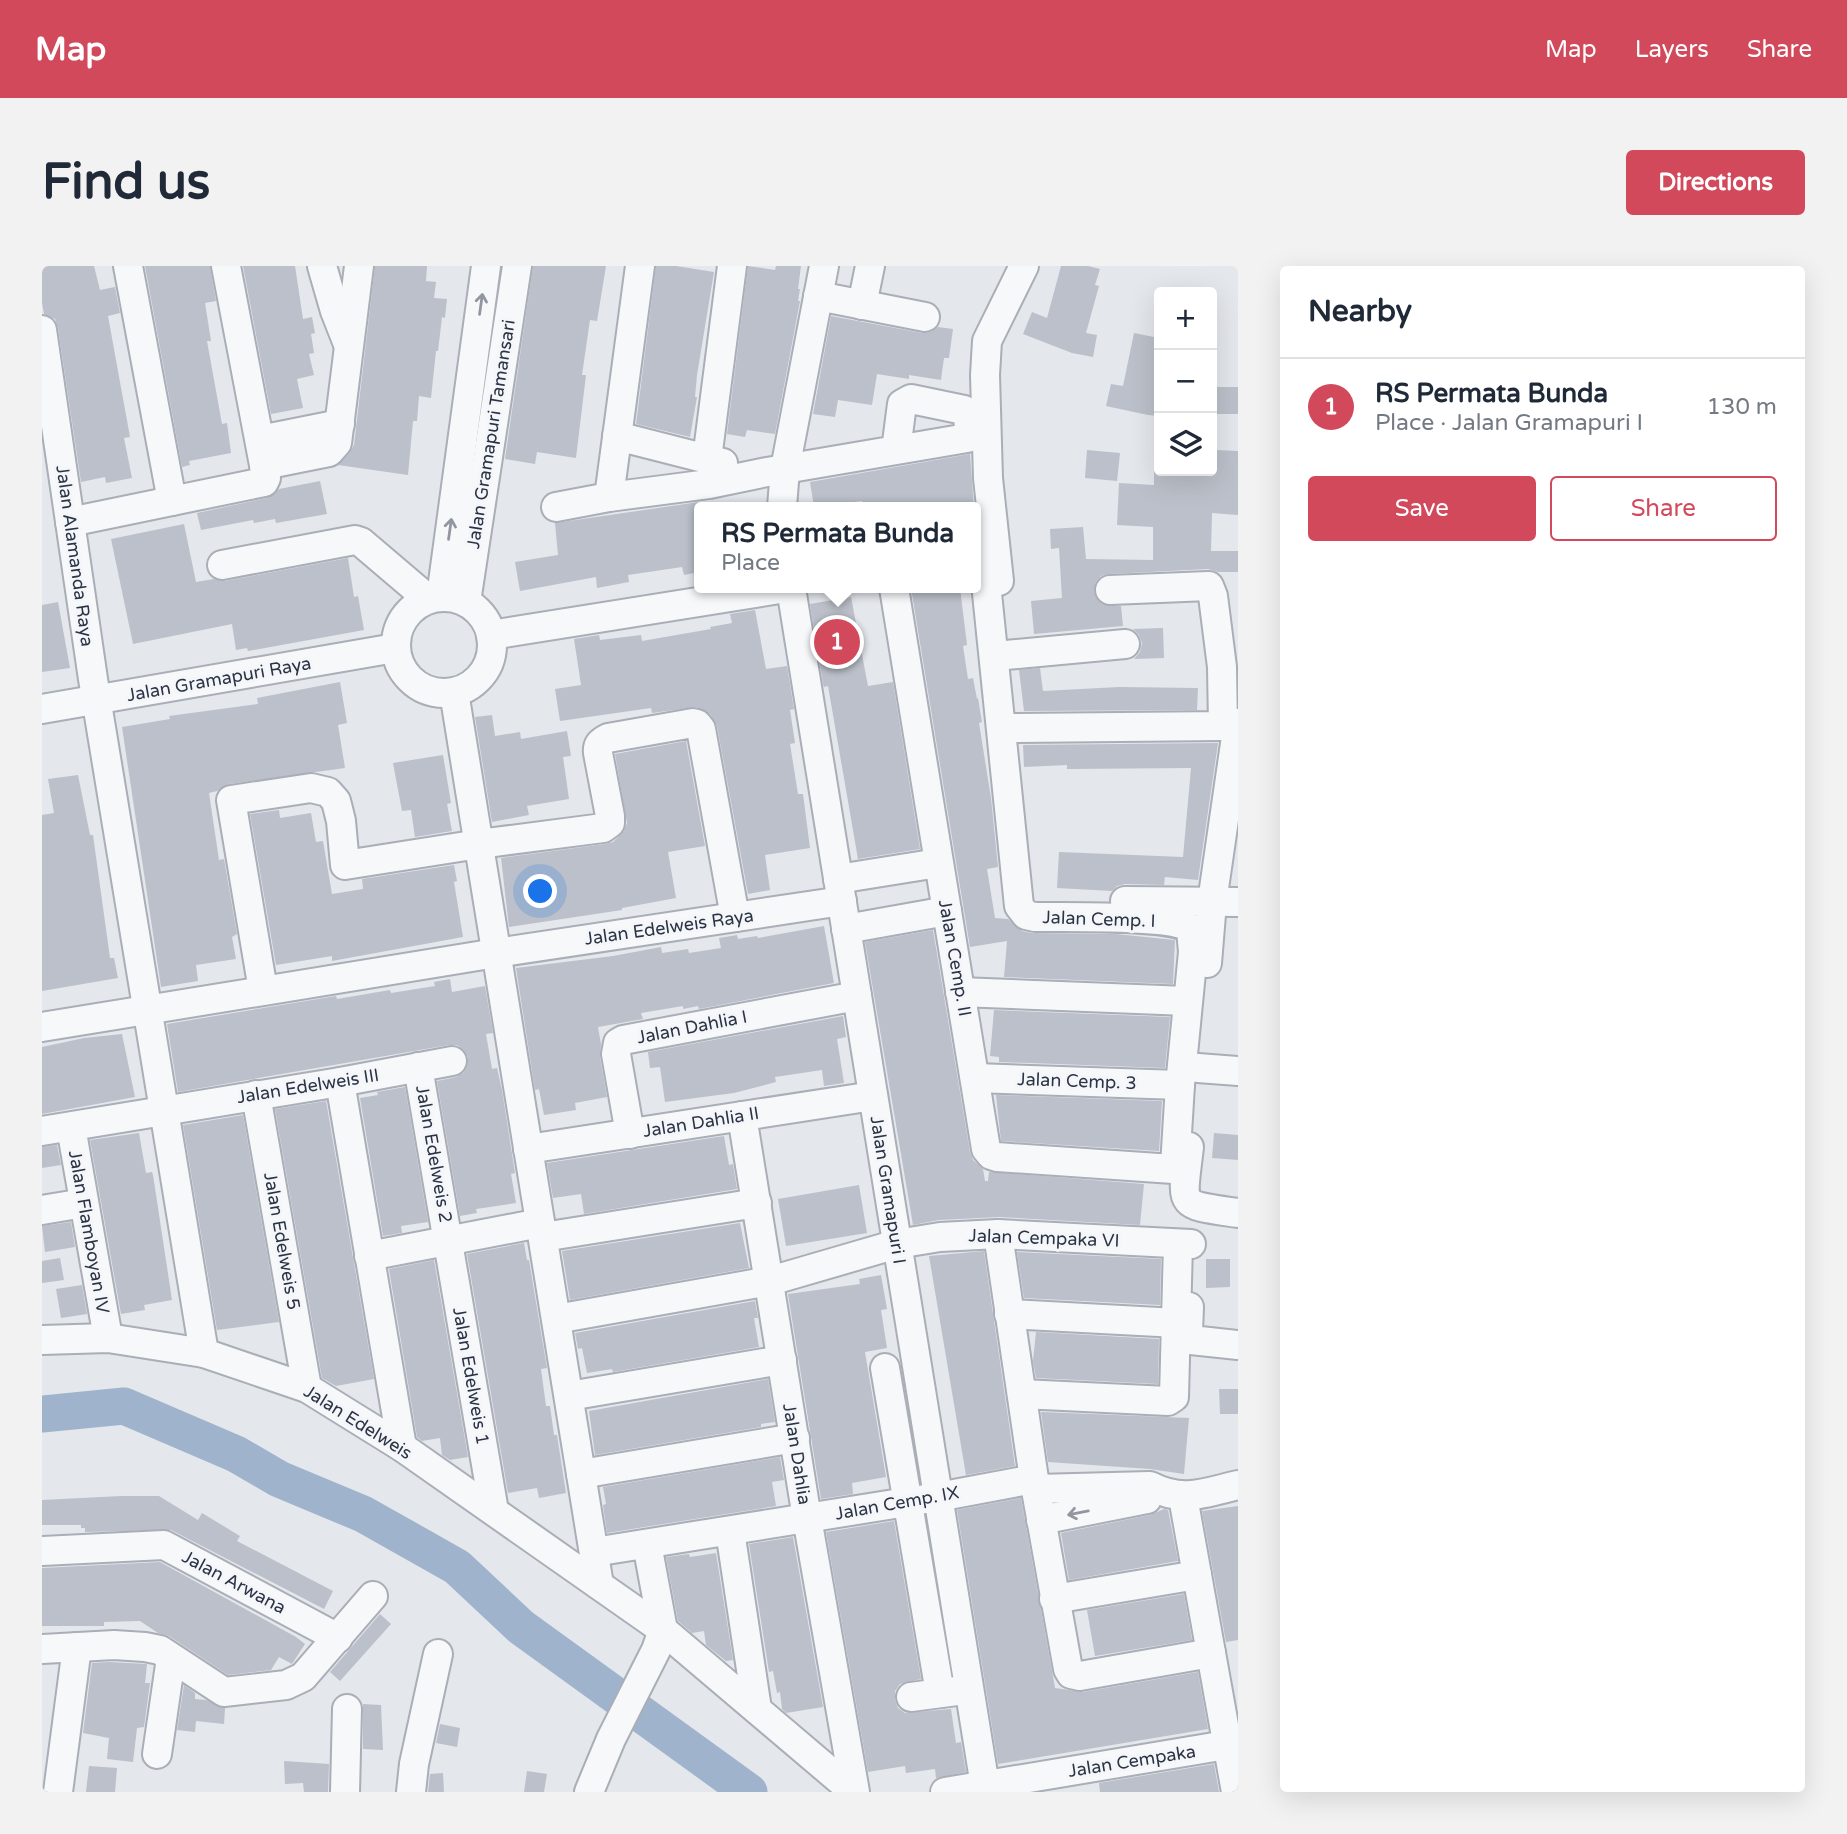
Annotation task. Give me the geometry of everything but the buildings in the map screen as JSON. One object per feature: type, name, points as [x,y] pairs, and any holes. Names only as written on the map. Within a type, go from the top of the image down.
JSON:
[{"type":"street","points":[[128,266],[172,501]]},
{"type":"street","points":[[70,522],[264,482],[266,478],[262,452],[226,266]]},
{"type":"street","points":[[322,266],[349,347]]},
{"type":"street","points":[[262,452],[329,452],[337,443],[359,266]]},
{"type":"street","name":"Jalan Gramapuri Tamansari","points":[[445,599],[486,266]]},
{"type":"street","name":"Jalan Gramapuri Tamansari","points":[[445,599],[517,266]]},
{"type":"street","points":[[609,497],[640,266]]},
{"type":"street","points":[[707,459],[732,266]]},
{"type":"street","points":[[781,502],[776,470],[824,266]]},
{"type":"street","points":[[862,304],[870,266]]},
{"type":"street","points":[[1024,266],[986,341],[985,375],[988,478],[1026,880],[1032,896],[1040,900],[1225,902]]},
{"type":"street","points":[[818,296],[925,317]]},
{"type":"street","name":"Jalan Alamanda Raya","points":[[42,330],[97,700],[204,1353]]},
{"type":"street","points":[[617,436],[707,459],[776,470]]},
{"type":"street","points":[[556,507],[709,484],[896,450]]},
{"type":"street","points":[[222,565],[355,540],[445,599],[476,609],[484,618],[491,635],[491,655],[487,667],[470,686],[454,692],[434,693],[412,681],[398,660],[396,635],[408,613],[445,599]]},
{"type":"street","name":"Jalan Cemp. I","points":[[981,577],[1019,906],[1026,915],[1035,917],[1159,921],[1187,925],[1192,933],[1193,952],[1187,1001],[1189,1077],[1175,1166],[1173,1169],[1163,1169]]},
{"type":"street","points":[[1110,590],[1209,586],[1213,596],[1233,724],[1225,902],[1189,1077],[1184,1190],[1187,1201],[1194,1207],[1238,1213]]},
{"type":"street","points":[[491,635],[756,593]]},
{"type":"street","name":"Jalan Gramapuri I","points":[[789,593],[840,890],[985,1789]]},
{"type":"street","name":"Jalan Cemp. II","points":[[895,593],[986,1149],[992,1155],[1163,1169]]},
{"type":"street","points":[[1006,655],[1125,643]]},
{"type":"street","name":"Jalan Gramapuri Raya","points":[[42,709],[396,648]]},
{"type":"street","points":[[454,692],[599,1585]]},
{"type":"street","points":[[263,990],[219,802],[311,788],[328,792],[335,801],[341,821],[347,876],[479,844],[607,827],[610,816],[598,753],[601,742],[608,738],[697,724],[701,729],[735,917]]},
{"type":"street","points":[[1013,728],[1233,724]]},
{"type":"street","name":"Jalan Edelweis Raya","points":[[43,1023],[735,917],[938,863]]},
{"type":"street","points":[[846,929],[947,911]]},
{"type":"street","points":[[960,992],[1187,1001]]},
{"type":"street","name":"Jalan Dahlia I","points":[[630,1133],[616,1054],[618,1043],[857,996]]},
{"type":"street","name":"Jalan Edelweis III","points":[[164,1111],[453,1061]]},
{"type":"street","name":"Jalan Edelweis 2","points":[[418,1067],[449,1241]]},
{"type":"street","name":"Jalan Cemp. 3","points":[[975,1078],[1189,1077],[1238,1071]]},
{"type":"street","points":[[340,1082],[401,1447]]},
{"type":"street","name":"Jalan Edelweis 5","points":[[256,1095],[307,1388]]},
{"type":"street","name":"Jalan Dahlia II","points":[[528,1149],[873,1096]]},
{"type":"street","points":[[42,1131],[164,1111]]},
{"type":"street","name":"Jalan Dahlia","points":[[743,1116],[807,1518],[855,1792]]},
{"type":"street","name":"Jalan Flamboyan IV","points":[[71,1126],[108,1338]]},
{"type":"street","points":[[42,1210],[84,1203]]},
{"type":"street","points":[[369,1256],[449,1241],[757,1203]]},
{"type":"street","points":[[1022,1394],[1171,1399],[1175,1392],[1177,1323],[1185,1244],[1194,1207]]},
{"type":"street","name":"Jalan Cempaka VI","points":[[556,1320],[770,1281],[897,1244],[966,1234],[1185,1244]]},
{"type":"street","points":[[998,1234],[1035,1484],[1068,1669],[1075,1676],[1211,1653]]},
{"type":"street","name":"Jalan Edelweis 1","points":[[449,1241],[494,1511]]},
{"type":"street","points":[[1185,1244],[1189,1337],[1191,1340],[1238,1345]]},
{"type":"street","points":[[1009,1314],[1177,1323]]},
{"type":"street","name":"Jalan Edelweis","points":[[42,1340],[108,1338],[204,1353],[307,1388],[401,1447],[663,1630],[855,1792]]},
{"type":"street","points":[[569,1396],[782,1360]]},
{"type":"street","points":[[917,1365],[874,1369],[908,1502],[940,1693]]},
{"type":"street","points":[[581,1474],[794,1438]]},
{"type":"street","name":"Jalan Cemp. IX","points":[[594,1552],[1035,1484],[1150,1486],[1173,1495]]},
{"type":"street","points":[[1041,1520],[1146,1499],[1238,1485]]},
{"type":"street","points":[[1173,1495],[1197,1575],[1211,1653],[1233,1744],[1236,1792]]},
{"type":"street","points":[[730,1531],[757,1709]]},
{"type":"street","points":[[589,1792],[663,1630],[647,1544]]},
{"type":"street","name":"Jalan Arwana","points":[[42,1551],[164,1545],[338,1638]]},
{"type":"street","points":[[1054,1599],[1197,1575]]},
{"type":"street","points":[[42,1648],[145,1647],[160,1650],[224,1692],[294,1683],[303,1677],[373,1596]]},
{"type":"street","points":[[58,1792],[77,1647]]},
{"type":"street","points":[[411,1792],[414,1764],[439,1654]]},
{"type":"street","points":[[157,1754],[171,1658]]},
{"type":"street","points":[[911,1697],[969,1690]]},
{"type":"street","points":[[345,1792],[347,1709]]},
{"type":"street","name":"Jalan Cempaka","points":[[945,1792],[985,1789],[1233,1744]]},
{"type":"waterway","points":[[42,1414],[124,1406],[236,1454],[279,1479],[363,1514],[457,1567],[521,1627],[749,1792]]},
{"type":"place","name":"RS Permata Bunda","points":[[837,642]]}]
